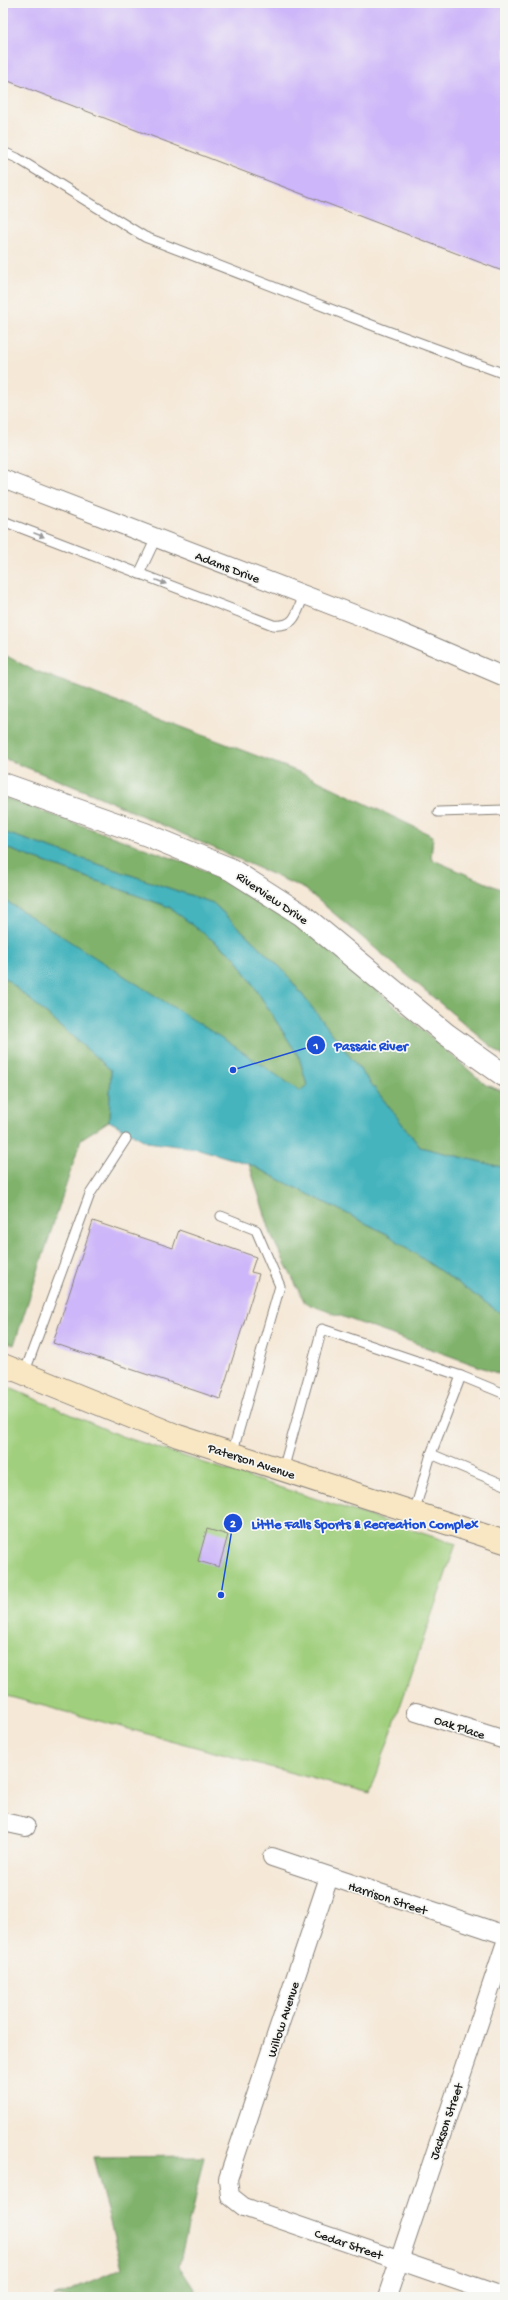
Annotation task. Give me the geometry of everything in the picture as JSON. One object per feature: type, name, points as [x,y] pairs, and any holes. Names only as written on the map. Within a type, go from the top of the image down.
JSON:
[{"type":"main road","name":"Paterson Avenue","points":[[3,1365],[142,1423],[232,1454],[414,1513],[503,1537]]},
{"type":"street","name":"Adams Drive","points":[[3,479],[304,595],[505,677]]},
{"type":"street","name":"Riverview Drive","points":[[3,784],[145,834],[230,869],[302,915],[446,1034],[505,1076]]},
{"type":"street","name":"Oak Place","points":[[416,1712],[505,1740]]},
{"type":"street","points":[[3,1822],[26,1827]]},
{"type":"street","name":"Harrison Street","points":[[272,1857],[505,1935]]},
{"type":"street","name":"Willow Avenue","points":[[234,2162],[329,1877]]},
{"type":"street","name":"Jackson Street","points":[[387,2297],[398,2260],[505,1945]]},
{"type":"street","name":"Cedar Street","points":[[234,2162],[228,2186],[230,2196],[237,2203],[505,2297]]},
{"type":"lane","points":[[3,152],[17,158],[145,236],[382,329],[505,374]]},
{"type":"lane","points":[[3,521],[273,625],[285,626],[294,620],[304,595]]},
{"type":"lane","points":[[139,574],[156,538]]},
{"type":"lane","points":[[438,812],[505,810]]},
{"type":"lane","points":[[24,1374],[90,1194],[126,1139]]},
{"type":"lane","points":[[222,1216],[256,1230],[280,1286],[232,1454]]},
{"type":"lane","points":[[283,1470],[322,1329],[461,1376],[505,1394]]},
{"type":"lane","points":[[414,1513],[431,1454],[461,1376]]},
{"type":"lane","points":[[431,1454],[505,1485]]},
{"type":"green space","points":[[3,654],[31,669],[304,774],[433,836],[431,859],[505,891],[505,1058],[305,889],[100,797],[3,758]]},
{"type":"green space","points":[[3,797],[197,867],[271,903],[355,971],[486,1085],[505,1092],[505,1168],[420,1147],[283,970],[213,903],[3,832]]},
{"type":"green space","points":[[3,847],[169,907],[236,958],[299,1057],[307,1086],[300,1091],[3,899]]},
{"type":"green space","points":[[3,976],[111,1070],[109,1121],[81,1139],[14,1345],[3,1341]]},
{"type":"green space","points":[[249,1164],[387,1234],[505,1316],[505,1376],[305,1303],[272,1237]]},
{"type":"green space","points":[[3,1385],[121,1436],[456,1544],[370,1794],[3,1695]]},
{"type":"green space","points":[[204,2156],[179,2266],[194,2289],[192,2297],[54,2297],[122,2268],[93,2157]]},
{"type":"water","points":[[3,832],[213,903],[283,970],[420,1147],[505,1168],[505,1316],[387,1234],[249,1164],[199,1149],[147,1142],[109,1121],[111,1070],[3,976],[3,899],[225,1040],[300,1091],[307,1085],[299,1057],[236,958],[169,907],[3,847]]},
{"type":"building","points":[[3,3],[505,3],[505,272],[3,79]]},
{"type":"building","points":[[93,1221],[173,1248],[179,1230],[256,1257],[251,1272],[259,1274],[220,1399],[53,1343]]},
{"type":"building","points":[[207,1529],[228,1535],[219,1567],[198,1561]]},
{"type":"place","name":"Passaic River","points":[[233,1070]]},
{"type":"place","name":"Little Falls Sports & Recreation Complex","points":[[221,1595]]}]
